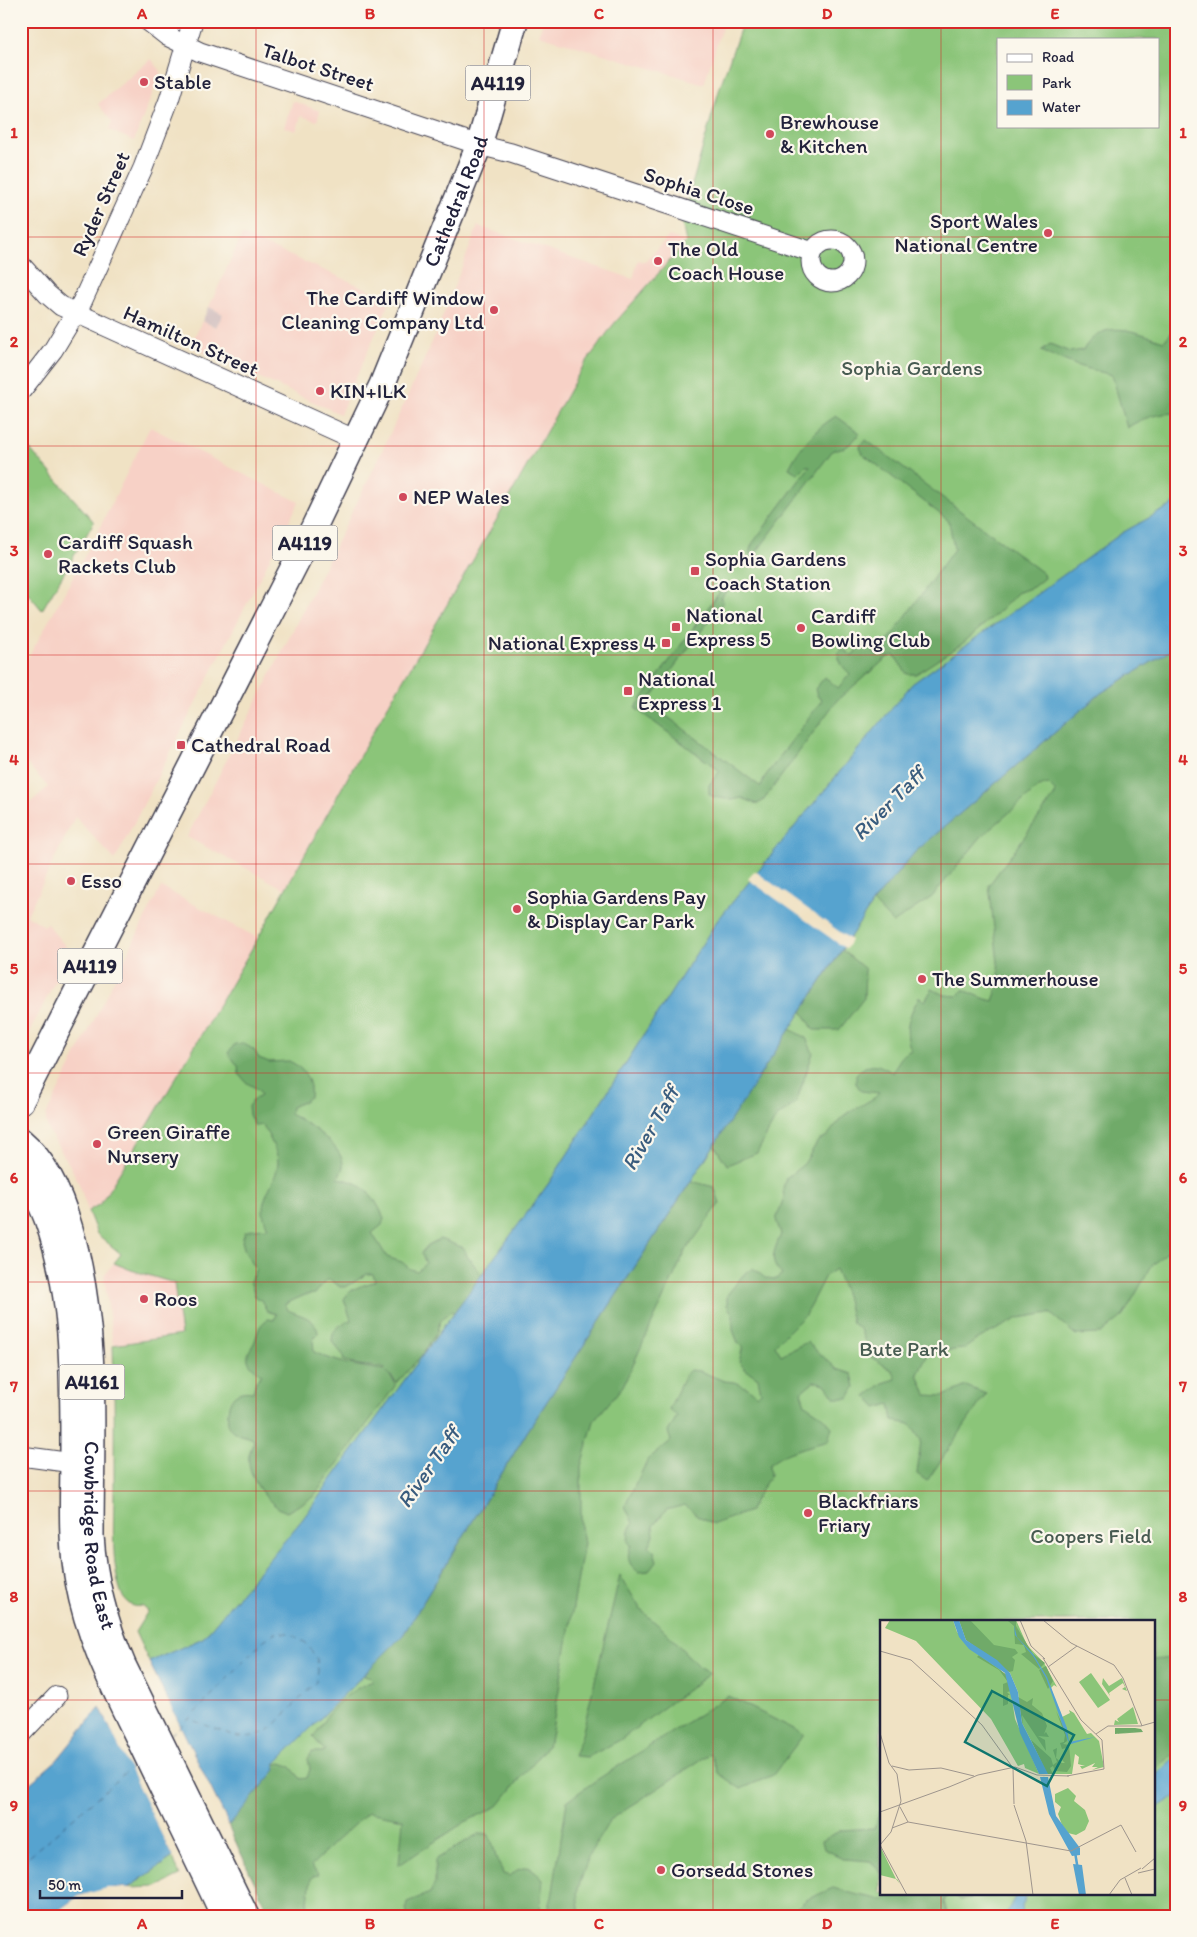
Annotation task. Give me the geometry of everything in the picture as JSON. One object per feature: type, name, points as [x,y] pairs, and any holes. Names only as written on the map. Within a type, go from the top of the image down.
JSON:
[{"type":"main road","name":"Cathedral Road","points":[[21,1102],[242,669],[356,440],[403,334],[479,145],[515,21]]},
{"type":"main road","name":"Cowbridge Road East","points":[[21,1140],[35,1153],[61,1201],[80,1267],[88,1316],[91,1361],[92,1561],[118,1674]]},
{"type":"main road","name":"Cowbridge Road East","points":[[21,1165],[47,1218],[65,1289],[73,1359],[73,1532],[78,1582],[90,1631],[118,1674],[208,1860],[246,1916]]},
{"type":"main road","name":"Cowbridge Road East","points":[[208,1860],[224,1916]]},
{"type":"street","points":[[149,22],[160,24],[176,21]]},
{"type":"street","name":"Ryder Street","points":[[21,391],[53,350],[82,302],[143,168],[169,100],[193,21]]},
{"type":"street","name":"Talbot Street","points":[[149,22],[167,36],[200,52],[479,145]]},
{"type":"street","name":"Sophia Close","points":[[479,145],[511,153],[813,252]]},
{"type":"street","points":[[834,240],[845,244],[852,252],[853,262],[850,273],[840,280],[827,281],[821,279],[814,270],[811,259],[813,252],[821,243],[834,240]]},
{"type":"street","name":"Hamilton Street","points":[[21,265],[53,301],[75,313],[356,440]]},
{"type":"street","points":[[21,1456],[73,1463]]},
{"type":"street","points":[[21,1734],[57,1696]]},
{"type":"shaded area","points":[[543,21],[724,21],[704,84],[539,35]]},
{"type":"shaded area","points":[[151,59],[161,71],[134,141],[109,130],[112,122],[98,104]]},
{"type":"shaded area","points":[[293,101],[320,111],[317,121],[301,116],[296,131],[284,127]]},
{"type":"shaded area","points":[[478,226],[633,279],[638,260],[645,262],[669,236],[686,242],[613,325],[582,368],[285,889],[187,837],[377,462],[434,338]]},
{"type":"shaded area","points":[[242,235],[391,299],[340,414],[190,346],[202,321],[216,327],[223,314],[209,307]]},
{"type":"shaded area","points":[[209,307],[223,314],[216,327],[202,321]]},
{"type":"shaded area","points":[[150,427],[299,502],[115,860],[75,817],[27,915],[44,926],[46,923],[70,952],[21,1049],[21,811],[48,787],[21,757],[21,671],[93,541]]},
{"type":"shaded area","points":[[161,887],[258,938],[130,1156],[100,1204],[88,1211],[78,1181],[49,1132],[46,1115]]},
{"type":"shaded area","points":[[114,1263],[131,1270],[174,1282],[181,1335],[113,1345],[104,1275]]},
{"type":"green space","name":"Sophia Gardens","points":[[743,21],[1176,21],[1176,503],[1122,533],[912,684],[717,921],[549,1183],[302,1520],[203,1638],[149,1662],[135,1632],[148,1611],[142,1606],[131,1605],[123,1597],[114,1558],[113,1345],[181,1335],[174,1283],[114,1263],[121,1254],[97,1234],[88,1211],[100,1204],[130,1156],[258,938],[382,716],[497,519],[582,368],[613,325],[686,242],[682,223],[686,215],[691,188],[721,84]]},
{"type":"green space","points":[[1176,327],[1176,413],[1150,417],[1127,428],[1112,375],[1078,366],[1041,351],[1050,344],[1070,352],[1083,350],[1091,339],[1100,333],[1120,329],[1164,341]]},
{"type":"green space","points":[[836,416],[860,433],[852,443],[841,449],[833,450],[752,558],[749,553],[752,544],[810,466],[806,466],[798,474],[789,468],[793,460],[815,432]]},
{"type":"green space","name":"Cardiff Squash Rackets Club","points":[[21,439],[94,522],[42,610],[21,585]]},
{"type":"green space","points":[[866,440],[1043,573],[1044,578],[1033,587],[1017,593],[1001,610],[962,644],[916,674],[907,674],[894,655],[888,657],[837,700],[763,801],[757,804],[742,798],[732,800],[714,797],[709,794],[709,785],[720,771],[635,708],[721,590],[727,590],[721,598],[723,602],[648,702],[761,787],[764,778],[822,700],[818,697],[815,689],[825,677],[838,688],[850,674],[842,665],[838,654],[842,648],[852,656],[862,643],[878,655],[954,549],[949,521],[863,454],[860,448],[861,444]]},
{"type":"green space","name":"Bute Park","points":[[1176,647],[1176,1916],[270,1916],[228,1825],[275,1764],[403,1635],[527,1432],[873,902],[915,849],[1101,693]]},
{"type":"green space","points":[[1176,647],[1176,1242],[1151,1267],[1123,1316],[1101,1334],[1076,1335],[1050,1313],[1019,1318],[978,1339],[964,1349],[934,1352],[927,1356],[918,1374],[926,1395],[944,1396],[966,1386],[986,1394],[927,1481],[917,1474],[921,1440],[910,1424],[893,1421],[890,1404],[877,1408],[866,1396],[883,1383],[896,1379],[893,1371],[871,1357],[860,1329],[852,1323],[846,1295],[835,1269],[825,1276],[805,1315],[775,1345],[781,1355],[807,1342],[837,1369],[852,1374],[855,1387],[849,1398],[835,1398],[825,1384],[814,1381],[801,1392],[805,1404],[820,1414],[832,1427],[828,1441],[789,1453],[769,1465],[770,1476],[750,1511],[714,1524],[698,1516],[685,1505],[666,1510],[653,1526],[654,1536],[649,1546],[654,1551],[657,1561],[649,1571],[639,1572],[632,1567],[629,1560],[631,1545],[628,1542],[629,1530],[633,1523],[625,1506],[648,1459],[671,1441],[668,1432],[677,1416],[669,1409],[685,1375],[690,1370],[700,1371],[748,1388],[757,1396],[761,1392],[758,1378],[739,1362],[743,1346],[738,1343],[733,1330],[733,1315],[727,1305],[727,1295],[743,1275],[753,1268],[765,1278],[776,1279],[782,1274],[775,1265],[774,1255],[781,1234],[776,1220],[784,1197],[783,1188],[786,1178],[804,1164],[818,1141],[827,1136],[839,1121],[879,1093],[861,1091],[856,1083],[856,1074],[874,1064],[893,1073],[900,1060],[911,1050],[907,1029],[912,1010],[919,997],[925,1001],[932,989],[944,995],[957,996],[963,990],[993,1001],[1000,980],[989,885],[1055,795],[1055,791],[1048,784],[1039,787],[981,837],[932,897],[893,923],[873,902],[915,852],[1101,693]]},
{"type":"green space","points":[[842,950],[865,969],[864,998],[839,1030],[814,1030],[802,1011]]},
{"type":"green space","points":[[790,1029],[806,1038],[813,1053],[796,1103],[776,1118],[757,1153],[727,1165],[714,1145]]},
{"type":"green space","points":[[243,1043],[254,1050],[259,1058],[269,1062],[289,1061],[299,1067],[306,1075],[310,1085],[310,1097],[291,1107],[290,1114],[324,1136],[338,1152],[343,1168],[338,1178],[361,1186],[372,1196],[384,1218],[382,1225],[372,1233],[387,1257],[402,1262],[410,1269],[417,1271],[426,1263],[421,1253],[428,1245],[440,1239],[464,1248],[467,1256],[489,1283],[463,1315],[450,1311],[440,1322],[436,1334],[421,1356],[397,1383],[387,1372],[396,1384],[393,1389],[313,1497],[287,1512],[273,1504],[255,1481],[249,1463],[249,1455],[254,1440],[235,1433],[228,1426],[229,1406],[234,1396],[238,1393],[253,1392],[256,1381],[262,1375],[250,1365],[248,1354],[261,1325],[268,1319],[274,1320],[276,1314],[267,1311],[261,1300],[255,1296],[250,1281],[256,1269],[245,1252],[242,1241],[245,1232],[253,1229],[268,1228],[264,1218],[264,1201],[277,1170],[278,1157],[263,1125],[255,1126],[249,1115],[248,1106],[255,1098],[261,1095],[259,1090],[247,1083],[239,1074],[238,1066],[228,1053],[235,1044]],"holes":[[[367,1274],[373,1274],[375,1281],[354,1289],[344,1299],[351,1320],[337,1328],[333,1334],[332,1342],[344,1356],[343,1360],[359,1365],[384,1368],[385,1370],[349,1364],[314,1352],[313,1340],[318,1333],[317,1328],[311,1320],[288,1310],[285,1304],[305,1295],[315,1294],[326,1280],[331,1280],[340,1287],[346,1287]]]},
{"type":"green space","points":[[691,1181],[714,1187],[720,1203],[685,1252],[623,1386],[594,1421],[581,1466],[581,1527],[584,1543],[550,1742],[498,1806],[465,1822],[399,1865],[403,1819],[368,1812],[311,1866],[319,1875],[313,1876],[311,1879],[306,1916],[270,1916],[228,1825],[259,1768],[281,1763],[290,1766],[301,1779],[307,1778],[310,1769],[308,1759],[312,1752],[322,1752],[325,1750],[313,1736],[335,1706],[353,1691],[373,1681],[371,1677],[360,1674],[377,1648],[403,1635],[527,1432]]},
{"type":"green space","points":[[620,1575],[641,1610],[664,1630],[698,1666],[710,1673],[620,1740],[588,1757],[574,1756],[582,1735]]},
{"type":"green space","points":[[1176,1632],[1176,1752],[1154,1769],[1154,1660],[1172,1658],[1169,1647]]},
{"type":"green space","points":[[728,1696],[804,1734],[773,1775],[741,1789],[718,1773],[711,1753],[610,1820],[589,1855],[577,1892],[580,1916],[546,1916],[552,1897],[567,1801]]},
{"type":"green space","points":[[880,1812],[880,1872],[870,1861],[845,1859],[824,1849],[822,1841],[841,1830],[874,1828]]},
{"type":"green space","points":[[478,1834],[488,1834],[503,1874],[510,1876],[517,1870],[527,1867],[535,1871],[543,1880],[540,1909],[536,1916],[408,1916],[407,1902],[430,1893],[435,1883],[435,1860]]},
{"type":"green space","points":[[173,1857],[180,1876],[157,1887],[128,1888]]},
{"type":"green space","points":[[833,1888],[885,1900],[888,1894],[972,1894],[971,1899],[960,1900],[956,1896],[947,1895],[944,1902],[948,1916],[787,1916],[806,1900]]},
{"type":"water","name":"River Taff","points":[[1176,503],[1176,647],[1101,693],[915,852],[873,902],[527,1432],[403,1635],[275,1764],[276,1770],[229,1825],[149,1662],[203,1638],[302,1520],[549,1183],[717,921],[912,684],[1122,533]]},
{"type":"water","points":[[100,1707],[173,1857],[128,1888],[114,1888],[79,1896],[54,1916],[21,1916],[21,1791],[57,1760]]},
{"type":"water","points":[[1176,1758],[1176,1796],[1154,1809],[1154,1775]]},
{"type":"water","points":[[1016,1894],[1023,1894],[1026,1898],[1022,1906],[1023,1916],[1005,1916]]},
{"type":"pier","points":[[755,871],[851,940],[846,949],[748,879]]},
{"type":"pier","points":[[147,1660],[229,1827],[224,1823],[217,1810],[146,1663]]},
{"type":"pier","points":[[100,1704],[175,1856],[174,1860],[115,1739]]},
{"type":"pier","points":[[107,1888],[132,1888],[100,1892],[87,1896],[69,1905],[57,1916],[54,1916],[79,1896]]},
{"type":"ferry route","points":[[170,1735],[189,1719],[264,1640],[275,1633],[289,1633],[306,1643],[317,1659],[318,1671],[316,1682],[272,1728],[257,1736],[238,1737],[189,1719]]},
{"type":"ferry route","points":[[21,1863],[138,1762]]},
{"type":"place","name":"Stable","points":[[144,82]]},
{"type":"place","name":"Brewhouse & Kitchen","points":[[770,134]]},
{"type":"place","name":"Sport Wales National Centre","points":[[1048,233]]},
{"type":"place","name":"The Old Coach House","points":[[658,261]]},
{"type":"place","name":"The Cardiff Window Cleaning Company Ltd","points":[[494,310]]},
{"type":"place","name":"KIN+ILK","points":[[320,391]]},
{"type":"place","name":"NEP Wales","points":[[403,497]]},
{"type":"place","name":"Cardiff Squash Rackets Club","points":[[48,554]]},
{"type":"place","name":"Sophia Gardens Coach Station","points":[[695,571]]},
{"type":"place","name":"National Express 5","points":[[676,627]]},
{"type":"place","name":"Cardiff Bowling Club","points":[[801,628]]},
{"type":"place","name":"National Express 4","points":[[666,643]]},
{"type":"place","name":"National Express 1","points":[[628,691]]},
{"type":"place","name":"Cathedral Road","points":[[181,745]]},
{"type":"place","name":"Esso","points":[[71,881]]},
{"type":"place","name":"Sophia Gardens Pay & Display Car Park","points":[[517,909]]},
{"type":"place","name":"The Summerhouse","points":[[922,979]]},
{"type":"place","name":"Green Giraffe Nursery","points":[[97,1144]]},
{"type":"place","name":"Roos","points":[[144,1299]]},
{"type":"place","name":"Blackfriars Friary","points":[[808,1513]]},
{"type":"place","name":"Gorsedd Stones","points":[[661,1870]]},
{"type":"park label","name":"Coopers Field","points":[[1091,1536]]}]
